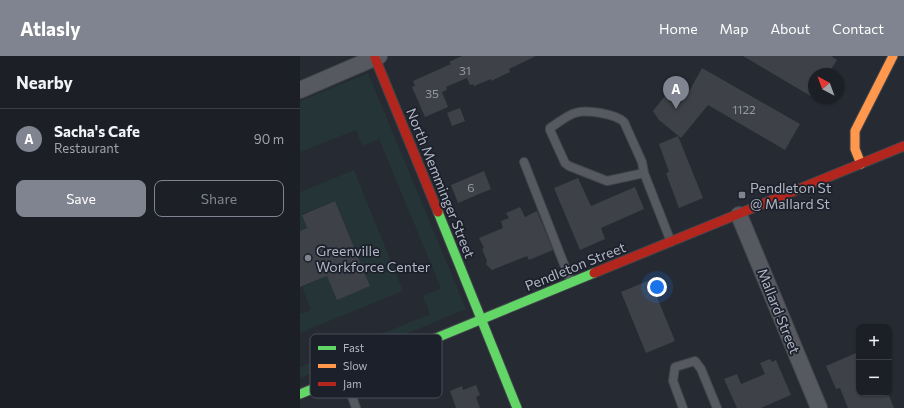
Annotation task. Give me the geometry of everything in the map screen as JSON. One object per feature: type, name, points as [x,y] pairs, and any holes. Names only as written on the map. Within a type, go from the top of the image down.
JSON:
[{"type":"main road","points":[[861,164],[855,149],[855,131],[893,56]]},
{"type":"main road","name":"North Memminger Street","points":[[377,57],[480,319],[518,408]]},
{"type":"main road","name":"Pendleton Street","points":[[442,335],[739,215],[904,146]]},
{"type":"main road","name":"Pendleton Street","points":[[300,394],[310,390]]},
{"type":"street","points":[[300,90],[377,57]]},
{"type":"street","name":"Mallard Street","points":[[739,215],[819,408]]},
{"type":"lane","points":[[644,173],[607,181],[569,166],[565,163],[550,128],[576,112],[619,117],[624,122],[642,162],[644,173],[672,242]]},
{"type":"lane","points":[[524,162],[572,282]]},
{"type":"lane","points":[[684,408],[673,381],[676,367],[695,361],[701,369],[717,408]]},
{"type":"lane","points":[[353,398],[356,408]]},
{"type":"shaded area","points":[[368,73],[466,309],[406,334],[381,334],[430,314],[423,296],[441,288],[379,139],[362,146],[356,130],[300,152],[300,101]]},
{"type":"shaded area","points":[[354,170],[403,291],[300,333],[300,314],[311,310],[302,287],[327,276],[370,286],[335,201],[302,214],[307,228],[300,231],[300,192]]},
{"type":"shaded area","points":[[310,363],[310,374],[300,378],[300,367]]},
{"type":"building","points":[[462,56],[536,56],[509,69],[510,72],[491,81],[491,79],[474,86],[473,84],[470,85],[467,78],[446,87],[447,90],[442,92],[448,107],[425,117],[412,87],[415,86],[413,81],[451,64],[449,62]]},
{"type":"building","points":[[743,56],[831,56],[837,60],[832,68],[808,68],[808,94]]},
{"type":"building","points":[[702,68],[800,124],[785,150],[708,105],[681,138],[659,120],[653,111],[672,87],[686,97]]},
{"type":"building","points":[[460,108],[465,121],[452,126],[447,113]]},
{"type":"building","points":[[678,136],[703,198],[679,208],[666,173],[669,172],[659,144]]},
{"type":"building","points":[[484,171],[491,189],[458,203],[451,185]]},
{"type":"building","points":[[578,178],[591,206],[635,187],[644,209],[601,228],[605,239],[580,250],[554,188]]},
{"type":"building","points":[[335,201],[370,286],[337,300],[327,276],[300,287],[300,231],[307,228],[302,215]]},
{"type":"building","points":[[520,207],[525,217],[537,211],[553,250],[529,260],[527,256],[492,270],[486,264],[487,261],[482,249],[484,248],[479,238],[503,228],[501,221],[509,218],[506,213]]},
{"type":"building","points":[[650,280],[675,341],[646,353],[621,292]]},
{"type":"building","points":[[856,353],[856,396],[889,396],[894,408],[848,408],[840,388],[836,389],[826,366]]},
{"type":"building","points":[[770,359],[772,362],[776,360],[791,395],[761,408],[737,408],[724,379],[737,374],[741,384],[765,374],[760,363]]},
{"type":"building","points":[[476,385],[480,395],[476,397],[480,408],[456,408],[450,391],[462,386],[463,390]]},
{"type":"traffic: fast","points":[[438,212],[517,408]]},
{"type":"traffic: fast","points":[[442,336],[594,273]]},
{"type":"traffic: fast","points":[[300,394],[310,390]]},
{"type":"traffic: slow","points":[[861,164],[855,149],[855,131],[893,56]]},
{"type":"traffic: jam","points":[[375,58],[438,212]]},
{"type":"traffic: jam","points":[[594,273],[904,146]]},
{"type":"place","name":"Sacha's Cafe","points":[[676,109]]},
{"type":"place","name":"Pendleton St @ Mallard St","points":[[742,195]]},
{"type":"place","name":"Greenville Workforce Center","points":[[308,258]]}]
